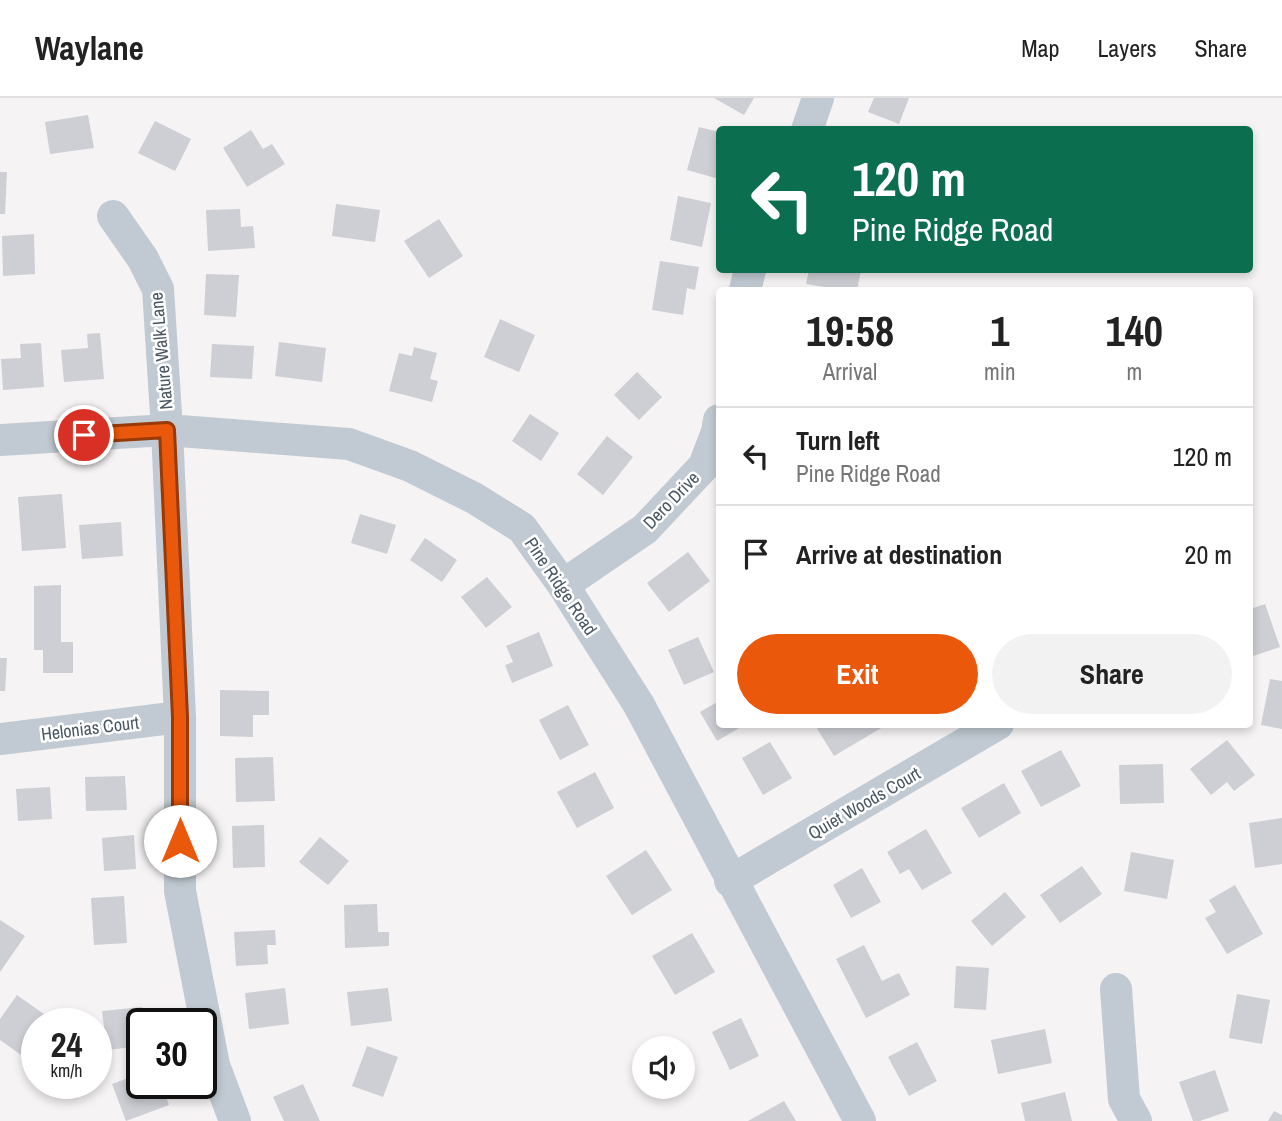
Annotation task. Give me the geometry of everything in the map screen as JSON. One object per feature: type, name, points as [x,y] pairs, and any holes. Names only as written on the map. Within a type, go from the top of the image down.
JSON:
[{"type":"street","points":[[808,126],[818,98]]},
{"type":"street","name":"Nature Walk Lane","points":[[113,216],[143,259],[158,289],[180,717],[180,891],[214,1065],[235,1121]]},
{"type":"street","name":"Pine Ridge Road","points":[[0,440],[167,430],[349,444],[410,467],[474,498],[522,528],[563,585],[639,705],[730,881],[860,1121]]},
{"type":"street","name":"Dero Drive","points":[[563,585],[645,529],[704,466],[716,435]]},
{"type":"street","name":"Helonias Court","points":[[0,739],[180,717]]},
{"type":"street","name":"Quiet Woods Court","points":[[730,881],[991,728]]},
{"type":"street","points":[[1116,989],[1124,1100],[1136,1121]]},
{"type":"building","points":[[714,98],[754,98],[744,115]]},
{"type":"building","points":[[874,98],[909,98],[899,124],[868,112]]},
{"type":"building","points":[[88,115],[94,148],[50,154],[45,122]]},
{"type":"building","points":[[155,121],[191,139],[175,171],[138,153]]},
{"type":"building","points":[[699,127],[716,131],[716,178],[687,170]]},
{"type":"building","points":[[251,130],[263,149],[272,144],[285,164],[247,187],[223,148]]},
{"type":"building","points":[[0,172],[7,172],[5,214],[0,214]]},
{"type":"building","points":[[678,196],[711,203],[702,247],[670,240]]},
{"type":"building","points":[[336,204],[380,210],[375,242],[332,236]]},
{"type":"building","points":[[240,209],[241,227],[253,226],[255,248],[208,251],[206,210]]},
{"type":"building","points":[[439,219],[463,256],[429,278],[404,241]]},
{"type":"building","points":[[34,234],[35,274],[3,276],[2,236]]},
{"type":"building","points":[[660,261],[699,267],[695,290],[687,288],[683,315],[652,310]]},
{"type":"building","points":[[808,273],[860,273],[858,287],[806,284]]},
{"type":"building","points":[[206,274],[239,275],[236,317],[204,315]]},
{"type":"building","points":[[500,319],[535,335],[519,372],[484,357]]},
{"type":"building","points":[[100,333],[104,379],[64,382],[61,350],[88,348],[87,334]]},
{"type":"building","points":[[279,342],[326,348],[322,382],[275,376]]},
{"type":"building","points":[[41,343],[44,387],[3,390],[1,359],[21,358],[20,344]]},
{"type":"building","points":[[212,344],[254,346],[252,379],[210,377]]},
{"type":"building","points":[[414,347],[437,353],[430,379],[438,381],[432,402],[389,391],[399,353],[412,356]]},
{"type":"building","points":[[637,372],[662,397],[639,420],[614,395]]},
{"type":"building","points":[[530,414],[559,433],[541,461],[512,441]]},
{"type":"building","points":[[607,436],[633,457],[603,495],[577,474]]},
{"type":"building","points":[[62,494],[66,548],[22,551],[18,497]]},
{"type":"building","points":[[360,514],[396,525],[387,554],[351,543]]},
{"type":"building","points":[[121,522],[123,556],[82,559],[79,525]]},
{"type":"building","points":[[425,538],[457,560],[442,582],[410,560]]},
{"type":"building","points":[[688,552],[710,581],[669,612],[647,583]]},
{"type":"building","points":[[487,577],[512,607],[486,628],[461,597]]},
{"type":"building","points":[[61,585],[61,642],[73,642],[73,673],[43,673],[43,650],[34,650],[34,586]]},
{"type":"building","points":[[1265,604],[1280,647],[1253,656],[1253,608]]},
{"type":"building","points":[[539,632],[553,666],[512,683],[505,665],[513,662],[506,646]]},
{"type":"building","points":[[698,637],[714,672],[684,685],[668,650]]},
{"type":"building","points":[[0,658],[7,658],[5,691],[0,691]]},
{"type":"building","points":[[1270,679],[1282,681],[1282,729],[1261,725]]},
{"type":"building","points":[[220,690],[269,691],[269,715],[253,715],[253,737],[220,736]]},
{"type":"building","points":[[716,703],[716,728],[739,728],[717,741],[700,712]]},
{"type":"building","points":[[568,705],[589,745],[560,760],[539,720]]},
{"type":"building","points":[[817,728],[881,728],[834,756]]},
{"type":"building","points":[[1227,740],[1255,775],[1234,791],[1227,782],[1211,795],[1190,769]]},
{"type":"building","points":[[770,742],[792,778],[763,795],[742,758]]},
{"type":"building","points":[[1061,750],[1081,786],[1041,807],[1021,771]]},
{"type":"building","points":[[273,757],[275,801],[236,802],[235,758]]},
{"type":"building","points":[[1163,764],[1164,803],[1120,804],[1119,765]]},
{"type":"building","points":[[595,772],[614,808],[577,828],[557,792]]},
{"type":"building","points":[[125,776],[127,810],[86,811],[85,777]]},
{"type":"building","points":[[1004,783],[1021,813],[979,838],[961,808]]},
{"type":"building","points":[[50,787],[52,819],[18,821],[16,789]]},
{"type":"building","points":[[1282,818],[1282,864],[1255,868],[1249,823]]},
{"type":"building","points":[[264,825],[265,867],[233,868],[232,826]]},
{"type":"building","points":[[926,829],[952,873],[922,890],[909,869],[900,874],[887,852]]},
{"type":"building","points":[[134,835],[136,869],[104,871],[102,838]]},
{"type":"building","points":[[320,837],[349,861],[328,885],[299,862]]},
{"type":"building","points":[[646,850],[672,890],[632,915],[606,876]]},
{"type":"building","points":[[1131,852],[1174,860],[1167,899],[1124,891]]},
{"type":"building","points":[[1082,866],[1102,894],[1060,923],[1040,895]]},
{"type":"building","points":[[862,868],[881,902],[851,918],[833,885]]},
{"type":"building","points":[[1235,885],[1263,934],[1227,954],[1205,918],[1216,912],[1209,900]]},
{"type":"building","points":[[1005,892],[1026,917],[992,946],[971,921]]},
{"type":"building","points":[[124,896],[127,943],[94,945],[91,898]]},
{"type":"building","points":[[377,904],[378,932],[389,932],[389,946],[345,948],[344,905]]},
{"type":"building","points":[[0,920],[25,936],[0,972]]},
{"type":"building","points":[[275,930],[276,945],[267,945],[268,964],[236,966],[234,932]]},
{"type":"building","points":[[692,933],[715,972],[675,995],[652,956]]},
{"type":"building","points":[[864,945],[882,981],[899,973],[910,995],[866,1018],[836,959]]},
{"type":"building","points":[[956,966],[989,968],[986,1010],[954,1008]]},
{"type":"building","points":[[285,988],[289,1024],[249,1029],[245,993]]},
{"type":"building","points":[[388,988],[392,1021],[351,1026],[347,992]]},
{"type":"building","points":[[1237,994],[1270,1000],[1262,1044],[1229,1038]]},
{"type":"building","points":[[17,995],[35,1008],[21,1008],[21,1055],[0,1040],[0,1019]]},
{"type":"building","points":[[126,1009],[126,1048],[112,1049],[112,1010]]},
{"type":"building","points":[[741,1018],[759,1056],[730,1070],[712,1032]]},
{"type":"building","points":[[1045,1029],[1052,1063],[998,1074],[991,1040]]},
{"type":"building","points":[[917,1042],[937,1081],[909,1096],[888,1057]]},
{"type":"building","points":[[367,1046],[398,1057],[383,1097],[352,1086]]},
{"type":"building","points":[[1215,1070],[1229,1111],[1193,1121],[1179,1082]]},
{"type":"building","points":[[126,1079],[126,1099],[167,1099],[169,1105],[126,1121],[112,1084]]},
{"type":"building","points":[[303,1084],[320,1121],[284,1121],[273,1097]]},
{"type":"building","points":[[1065,1092],[1072,1121],[1025,1121],[1021,1103]]},
{"type":"building","points":[[784,1101],[796,1121],[748,1121]]},
{"type":"building","points":[[1274,1111],[1282,1115],[1282,1121],[1268,1121]]},
{"type":"route","points":[[84,435],[167,430],[180,717],[180,841]]}]
